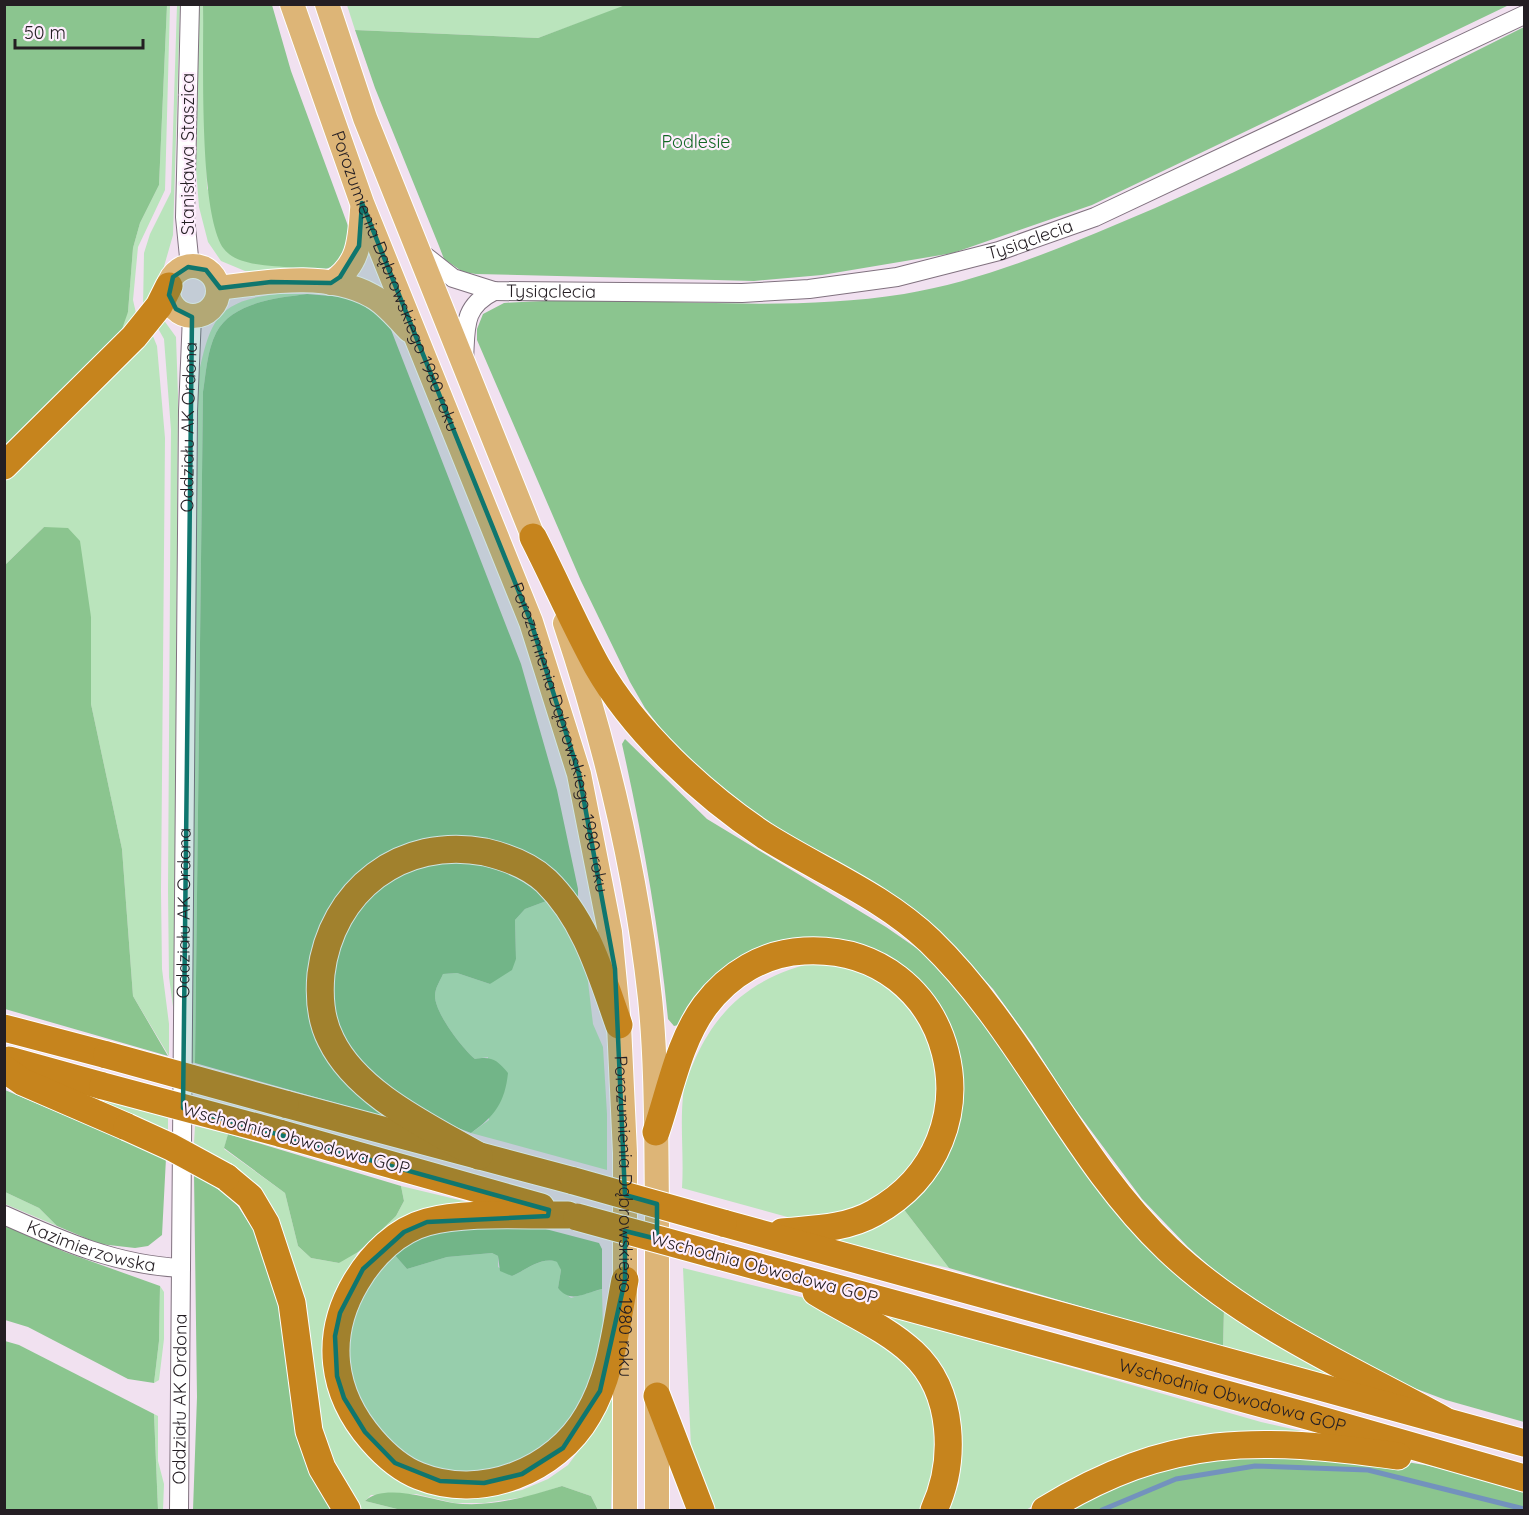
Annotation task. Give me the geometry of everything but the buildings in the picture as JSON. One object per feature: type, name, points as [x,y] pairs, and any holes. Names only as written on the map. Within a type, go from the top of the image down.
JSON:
[{"type":"highway","points":[[4,466],[134,337],[159,306],[169,286]]},
{"type":"highway","points":[[533,537],[599,668],[664,752],[726,808],[766,836],[868,897],[926,937],[963,974],[990,1008],[1096,1165],[1168,1249],[1195,1272],[1274,1327],[1444,1420]]},
{"type":"highway","points":[[479,1156],[399,1109],[364,1081],[342,1059],[331,1040],[320,1004],[323,959],[331,928],[345,906],[362,888],[381,871],[405,858],[432,851],[472,850],[498,855],[525,867],[545,880],[576,920],[594,952],[619,1025]]},
{"type":"highway","points":[[656,1132],[691,1028],[704,1008],[729,979],[762,960],[798,951],[822,950],[855,955],[896,976],[912,990],[935,1023],[945,1047],[950,1072],[950,1097],[946,1125],[930,1162],[902,1193],[873,1214],[849,1224],[762,1233]]},
{"type":"highway","name":"Wschodnia Obwodowa GOP","points":[[4,1028],[574,1181],[1524,1443]]},
{"type":"highway","name":"Wschodnia Obwodowa GOP","points":[[4,1059],[1300,1414],[1524,1478]]},
{"type":"highway","points":[[4,1069],[23,1082],[171,1147],[226,1177],[250,1197],[266,1224],[292,1303],[309,1431],[322,1468],[347,1510]]},
{"type":"highway","points":[[572,1216],[460,1217],[427,1222],[404,1232],[381,1250],[363,1269],[340,1313],[335,1336],[335,1358],[337,1376],[344,1398],[378,1447],[395,1463],[418,1476],[440,1481],[484,1483],[502,1480],[522,1474],[546,1462],[575,1434],[600,1392],[625,1280]]},
{"type":"highway","points":[[790,1275],[901,1342],[928,1372],[939,1395],[948,1433],[947,1472],[934,1510]]},
{"type":"highway","points":[[657,1396],[701,1510]]},
{"type":"highway","points":[[1045,1510],[1109,1475],[1167,1455],[1222,1445],[1307,1444],[1492,1469]]},
{"type":"main road","name":"Porozumienia Dąbrowskiego 1980 roku","points":[[292,4],[362,203],[531,622],[579,774],[610,932],[619,1025],[625,1153],[625,1510]]},
{"type":"main road","name":"Porozumienia Dąbrowskiego 1980 roku","points":[[327,4],[364,118],[533,537],[594,714],[621,819],[639,911],[650,1000],[656,1132],[657,1510]]},
{"type":"main road","points":[[331,283],[349,268],[356,257],[362,203]]},
{"type":"main road","points":[[190,267],[206,270],[213,277],[218,288],[217,298],[210,309],[192,316],[183,314],[173,306],[169,286],[176,274],[190,267]]},
{"type":"main road","points":[[218,288],[271,282],[331,283],[371,295],[417,338]]},
{"type":"street","name":"Stanisława Staszica","points":[[190,4],[185,217],[190,267]]},
{"type":"street","name":"Tysiąclecia","points":[[418,250],[453,278],[494,291],[682,294],[788,291],[887,279],[961,262],[1095,217],[1524,15]]},
{"type":"street","name":"Tysiąclecia","points":[[464,363],[468,314],[474,304],[494,291]]},
{"type":"street","name":"Oddziału AK Ordona","points":[[179,1510],[188,411],[192,316]]},
{"type":"street","name":"Kazimierzowska","points":[[4,1215],[61,1240],[112,1258],[141,1265],[181,1268]]},
{"type":"highlighted area","points":[[362,203],[531,622],[579,774],[615,969],[625,1195],[657,1204],[657,1239],[625,1231],[625,1280],[600,1391],[563,1448],[522,1474],[484,1483],[440,1481],[395,1463],[365,1432],[344,1398],[337,1376],[335,1336],[340,1313],[363,1269],[404,1232],[427,1222],[548,1216],[549,1210],[183,1108],[192,317],[176,309],[169,295],[173,277],[188,267],[206,270],[220,288],[271,282],[331,283],[340,277],[359,246]]},
{"type":"green space","points":[[203,4],[207,188],[239,259],[318,271],[245,271],[221,261],[208,242],[199,207],[196,169],[199,5]]},
{"type":"green space","name":"Podlesie","points":[[628,4],[1509,5],[1092,205],[953,253],[822,275],[754,281],[463,272],[444,259],[375,88],[355,30],[538,38]]},
{"type":"green space","points":[[5,5],[167,5],[159,185],[140,223],[133,248],[128,312],[122,329],[102,354],[5,452]]},
{"type":"green space","points":[[167,5],[170,5],[165,190],[138,247],[133,300],[136,313],[141,320],[102,354],[128,312],[133,248],[140,223],[159,185]]},
{"type":"green space","points":[[177,5],[180,5],[173,235],[157,291],[143,309],[144,253],[150,234],[171,192]]},
{"type":"green space","points":[[203,5],[272,5],[291,71],[351,234],[341,256],[331,267],[317,270],[256,264],[238,259],[224,249],[216,230],[206,169]]},
{"type":"green space","points":[[347,5],[628,5],[538,38],[355,30]]},
{"type":"green space","points":[[1524,27],[1524,1422],[1446,1400],[1398,1382],[1283,1319],[1225,1280],[1188,1247],[1142,1199],[1069,1101],[1032,1043],[993,989],[957,950],[919,919],[762,821],[711,780],[672,743],[645,708],[630,682],[581,581],[477,340],[477,329],[483,314],[504,303],[604,301],[804,303],[904,294],[958,282],[1038,256],[1167,203],[1270,155]]},
{"type":"green space","points":[[277,294],[307,294],[256,303],[233,314],[223,323],[211,347],[203,392],[195,1063],[191,1062],[198,377],[207,341],[219,317],[241,302]]},
{"type":"green space","points":[[307,294],[355,298],[388,322],[521,664],[557,790],[578,889],[578,902],[557,882],[414,846],[317,934],[308,969],[311,1010],[389,1118],[195,1063],[203,392],[206,370],[216,333],[233,314],[256,303]]},
{"type":"green space","points":[[163,319],[176,337],[178,395],[174,1014],[169,977],[168,891],[171,430],[164,339],[155,323]]},
{"type":"green space","points":[[150,329],[157,346],[165,438],[161,891],[162,969],[169,1024],[169,1056],[133,996],[122,849],[91,704],[91,617],[44,527],[5,565],[5,479],[118,369]]},
{"type":"green space","points":[[44,527],[68,528],[80,541],[91,617],[91,704],[122,849],[133,996],[168,1056],[5,1009],[5,565]]},
{"type":"green space","points":[[625,739],[707,819],[886,927],[938,963],[1224,1308],[1223,1348],[949,1268],[902,1207],[935,1169],[949,1148],[958,1125],[963,1084],[957,1046],[943,1011],[921,982],[893,959],[859,944],[821,938],[780,944],[759,950],[738,958],[719,972],[702,993],[683,1024],[674,1026],[668,1019],[649,880],[622,744]]},
{"type":"green space","points":[[435,862],[484,866],[508,873],[549,900],[525,909],[515,920],[516,959],[512,970],[490,984],[457,973],[443,974],[437,987],[435,996],[439,1011],[463,1047],[475,1059],[494,1060],[508,1073],[507,1083],[497,1108],[471,1133],[440,1121],[359,1066],[339,1031],[333,1005],[336,949],[363,904],[395,876]]},
{"type":"green space","points":[[549,900],[569,929],[587,973],[593,1024],[603,1047],[607,1114],[607,1170],[471,1133],[489,1120],[488,1057],[475,1059],[470,1054],[450,1030],[436,1003],[436,990],[443,974],[457,973],[490,984],[516,959],[515,920],[525,909]]},
{"type":"green space","points":[[821,961],[845,964],[889,982],[931,1035],[939,1109],[911,1170],[867,1203],[838,1215],[791,1218],[682,1188],[684,1091],[692,1066],[706,1037],[731,1005],[762,982]]},
{"type":"green space","points":[[5,1090],[166,1158],[162,1235],[148,1246],[135,1248],[100,1244],[57,1226],[39,1208],[5,1192]]},
{"type":"green space","points":[[83,1094],[168,1118],[168,1132]]},
{"type":"green space","points":[[195,1126],[228,1134],[224,1149],[285,1193],[298,1246],[311,1258],[339,1263],[396,1216],[404,1201],[401,1186],[476,1204],[387,1229],[358,1252],[327,1318],[322,1360],[327,1388],[349,1434],[382,1469],[491,1496],[522,1490],[548,1479],[568,1465],[595,1429],[614,1387],[611,1510],[598,1510],[591,1496],[562,1486],[531,1496],[485,1503],[454,1503],[416,1494],[371,1495],[365,1501],[401,1510],[359,1510],[329,1452],[315,1405],[305,1317],[218,1158],[194,1143]]},
{"type":"green space","points":[[228,1134],[401,1186],[404,1201],[396,1216],[358,1252],[339,1263],[311,1258],[298,1246],[285,1193],[224,1148]]},
{"type":"green space","points":[[194,1174],[230,1194],[256,1234],[273,1280],[336,1510],[193,1510],[197,1397]]},
{"type":"green space","points":[[5,1192],[39,1208],[57,1226],[5,1204]]},
{"type":"green space","points":[[902,1207],[949,1268],[835,1243],[833,1238]]},
{"type":"green space","points":[[4,1224],[65,1252],[160,1286],[159,1341],[154,1383],[128,1379],[28,1327],[5,1320]]},
{"type":"green space","points":[[538,1227],[599,1243],[602,1249],[602,1289],[578,1296],[563,1293],[558,1288],[561,1270],[557,1262],[540,1262],[512,1276],[500,1271],[498,1256],[492,1253],[447,1257],[407,1269],[393,1253],[428,1233],[444,1229]]},
{"type":"green space","points":[[393,1253],[407,1269],[447,1257],[492,1253],[498,1256],[498,1267],[512,1276],[540,1262],[558,1262],[561,1270],[558,1288],[571,1298],[602,1289],[603,1333],[594,1376],[568,1427],[528,1460],[465,1475],[418,1466],[372,1430],[346,1373],[353,1313],[362,1293]]},
{"type":"green space","points":[[683,1268],[809,1299],[855,1321],[918,1371],[936,1419],[940,1453],[923,1510],[710,1510],[692,1470]]},
{"type":"green space","points":[[160,1286],[164,1292],[164,1339],[159,1380],[154,1383],[159,1341]]},
{"type":"green space","points":[[1224,1308],[1346,1383],[1223,1348]]},
{"type":"green space","points":[[871,1310],[1261,1422],[1310,1433],[1045,1498],[1026,1510],[949,1510],[959,1483],[961,1428]]},
{"type":"green space","points":[[5,1341],[19,1345],[154,1414],[158,1510],[5,1510]]},
{"type":"green space","points":[[154,1414],[158,1416],[158,1461],[164,1484],[163,1510],[158,1510]]},
{"type":"green space","points":[[1216,1454],[1357,1454],[1425,1465],[1524,1488],[1524,1510],[1066,1510],[1108,1487]]},
{"type":"green space","points":[[562,1486],[591,1496],[598,1510],[401,1510],[365,1501],[383,1493],[395,1493],[453,1503],[494,1503],[522,1498]]},
{"type":"waterway","points":[[1102,1510],[1176,1479],[1255,1466],[1368,1470],[1524,1509]]}]
